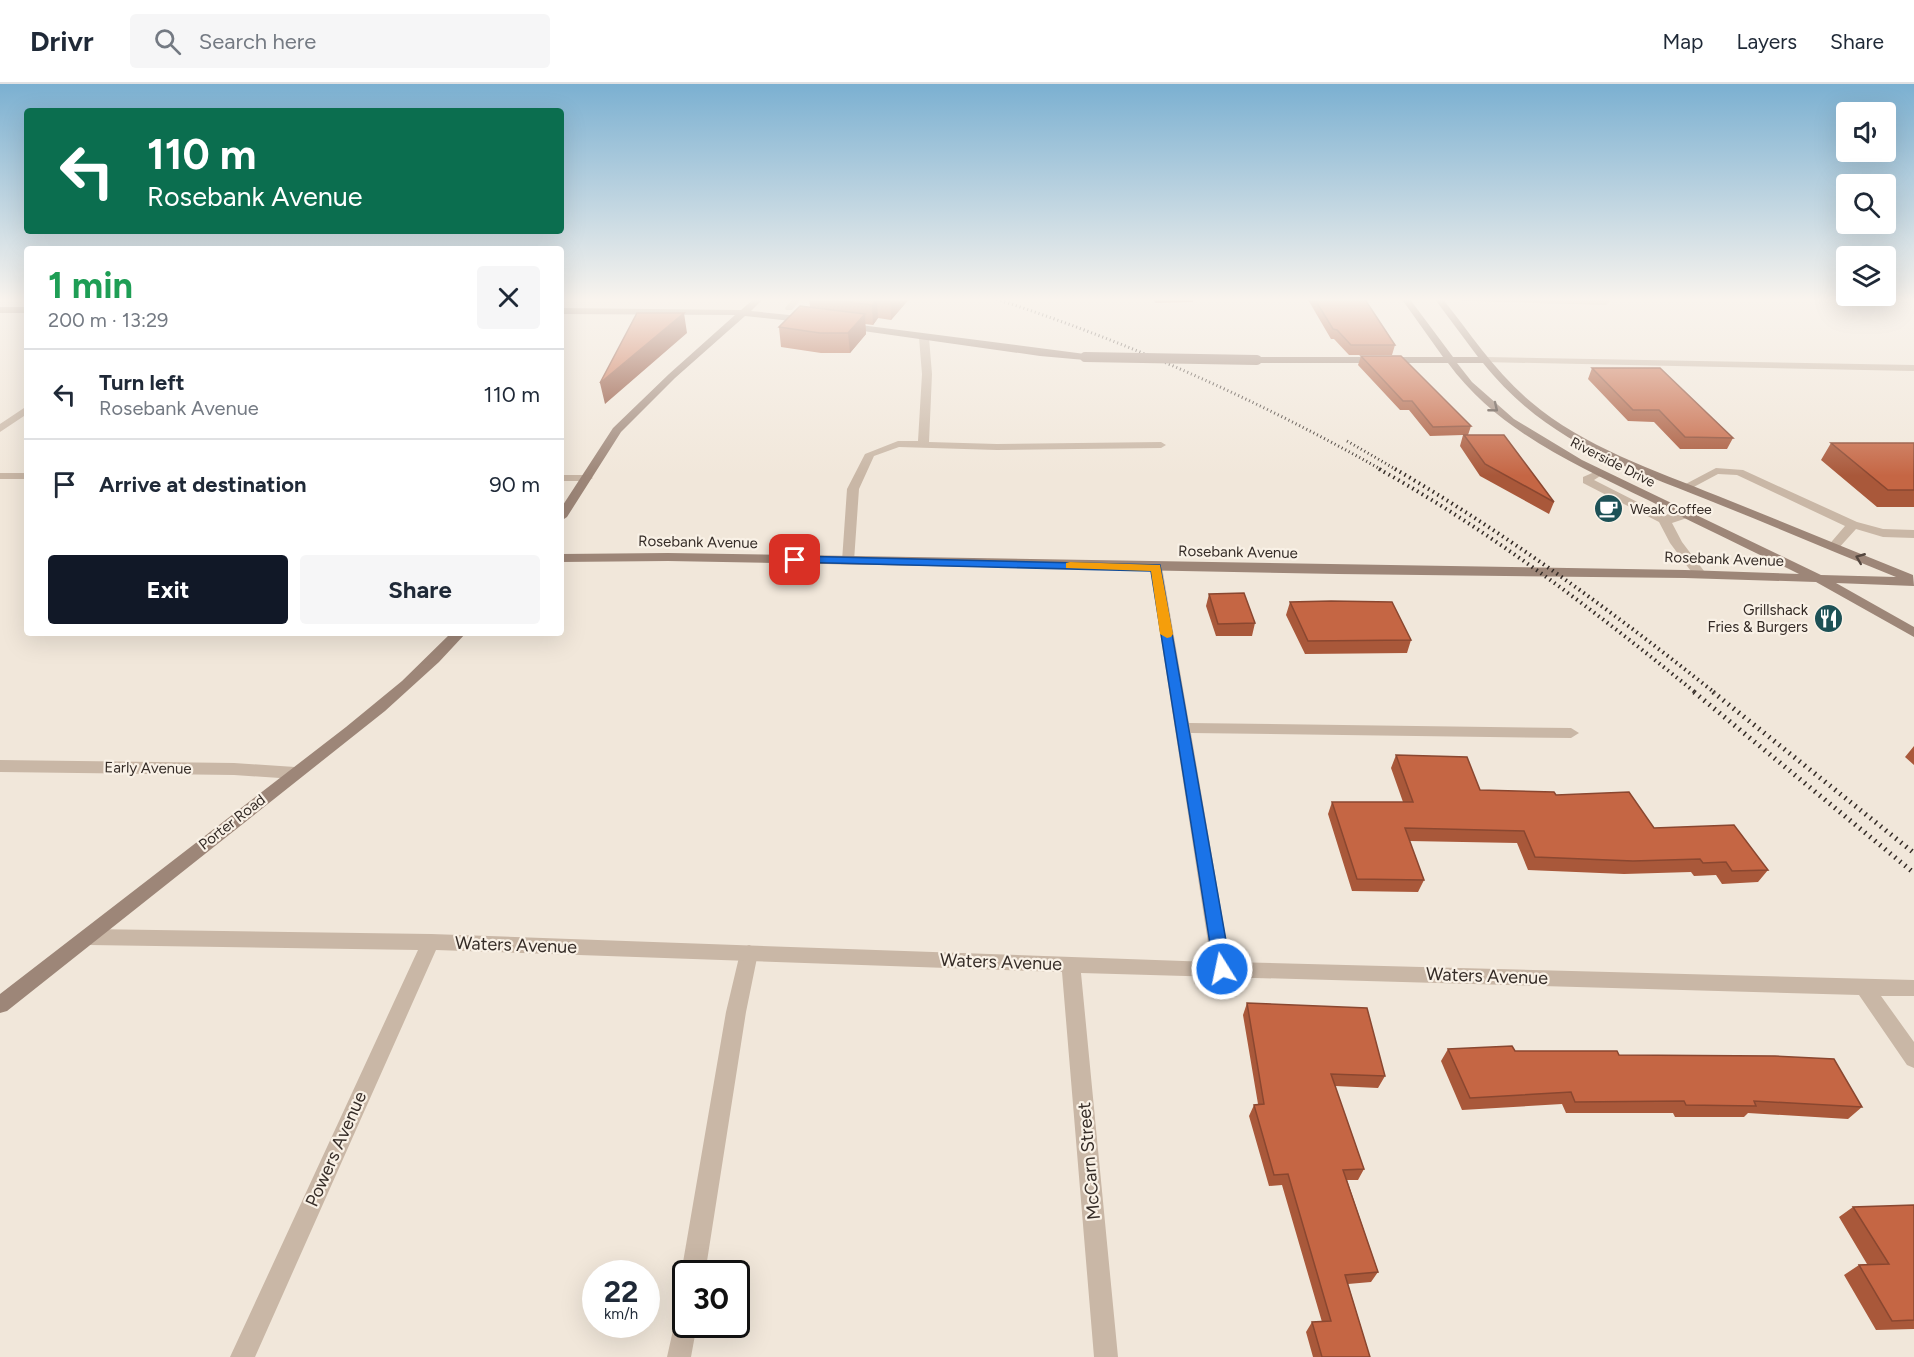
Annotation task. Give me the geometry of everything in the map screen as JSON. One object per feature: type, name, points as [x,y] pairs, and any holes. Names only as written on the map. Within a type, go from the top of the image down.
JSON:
[{"type":"street","points":[[564,512],[617,430],[693,357]]},
{"type":"street","points":[[923,445],[927,374],[926,357]]},
{"type":"street","points":[[1108,357],[1486,360],[1914,368]]},
{"type":"street","name":"Riverside Drive","points":[[1448,357],[1468,384],[1510,421],[1599,473],[1819,579],[1914,633]]},
{"type":"street","name":"Riverside Drive","points":[[1484,357],[1525,403],[1546,420],[1584,441],[1686,487],[1914,581]]},
{"type":"street","points":[[0,429],[24,411]]},
{"type":"street","points":[[848,561],[853,489],[870,454],[884,447],[898,444],[1161,445]]},
{"type":"street","points":[[1660,502],[1716,471],[1739,472],[1853,525],[1883,533],[1914,534]]},
{"type":"street","points":[[1599,473],[1587,481],[1664,519],[1668,520],[1686,514]]},
{"type":"street","points":[[0,476],[24,476]]},
{"type":"street","points":[[564,478],[587,478]]},
{"type":"street","points":[[1664,519],[1676,543],[1701,575]]},
{"type":"street","points":[[1833,547],[1853,525]]},
{"type":"street","name":"Rosebank Avenue","points":[[564,558],[1701,575],[1914,581]]},
{"type":"street","points":[[1156,567],[1222,969]]},
{"type":"street","name":"Porter Road","points":[[0,1005],[392,696],[456,636]]},
{"type":"street","points":[[1182,728],[1571,733]]},
{"type":"street","name":"Early Avenue","points":[[0,766],[234,769],[295,773]]},
{"type":"street","name":"Waters Avenue","points":[[89,937],[190,941],[431,942],[1071,965],[1914,988]]},
{"type":"street","name":"Powers Avenue","points":[[242,1357],[431,942]]},
{"type":"street","points":[[695,1260],[736,1012],[749,953]]},
{"type":"street","name":"McCarn Street","points":[[1071,965],[1106,1357]]},
{"type":"street","points":[[1864,987],[1914,1059]]},
{"type":"street","points":[[679,1357],[682,1338]]},
{"type":"building","points":[[614,357],[631,357],[600,383]]},
{"type":"building","points":[[1362,357],[1402,357],[1471,426],[1433,427],[1412,401],[1403,401]]},
{"type":"building","points":[[1592,368],[1660,368],[1733,438],[1685,437],[1659,410],[1633,410]]},
{"type":"building","points":[[1464,435],[1504,435],[1554,502],[1485,464]]},
{"type":"building","points":[[1831,443],[1914,443],[1914,490],[1888,490]]},
{"type":"building","points":[[1244,593],[1255,623],[1218,624],[1209,594]]},
{"type":"building","points":[[1290,602],[1392,602],[1411,640],[1308,641]]},
{"type":"building","points":[[1396,755],[1467,757],[1480,790],[1554,792],[1556,795],[1629,792],[1654,828],[1734,825],[1768,870],[1732,871],[1726,862],[1703,863],[1700,859],[1633,861],[1535,857],[1524,831],[1405,828],[1424,880],[1357,879],[1332,802],[1413,802]]},
{"type":"building","points":[[1247,1003],[1367,1008],[1385,1076],[1331,1074],[1364,1169],[1343,1170],[1378,1272],[1345,1275],[1370,1357],[1322,1357],[1312,1322],[1331,1321],[1288,1174],[1274,1175],[1254,1105],[1264,1104]]},
{"type":"building","points":[[1512,1046],[1515,1051],[1617,1051],[1619,1055],[1775,1056],[1834,1059],[1862,1107],[1754,1101],[1756,1106],[1686,1105],[1684,1101],[1575,1102],[1571,1092],[1470,1098],[1448,1049]]},
{"type":"building","points":[[1914,1205],[1914,1320],[1892,1321],[1859,1265],[1889,1264],[1853,1207]]},
{"type":"railway","points":[[1153,357],[1240,396],[1382,470]]},
{"type":"railway","points":[[1347,441],[1397,470]]},
{"type":"railway","points":[[1379,469],[1503,546],[1696,693]]},
{"type":"railway","points":[[1395,469],[1519,547],[1638,633],[1715,693]]},
{"type":"railway","points":[[1694,692],[1914,873]]},
{"type":"railway","points":[[1713,692],[1914,853]]},
{"type":"slow traffic","points":[[1070,566],[1156,567],[1167,634]]},
{"type":"place","name":"Weak Coffee","points":[[1609,509]]},
{"type":"place","name":"Grillshack Fries & Burgers","points":[[1829,619]]},
{"type":"route","points":[[795,560],[1156,567],[1222,969]]}]
